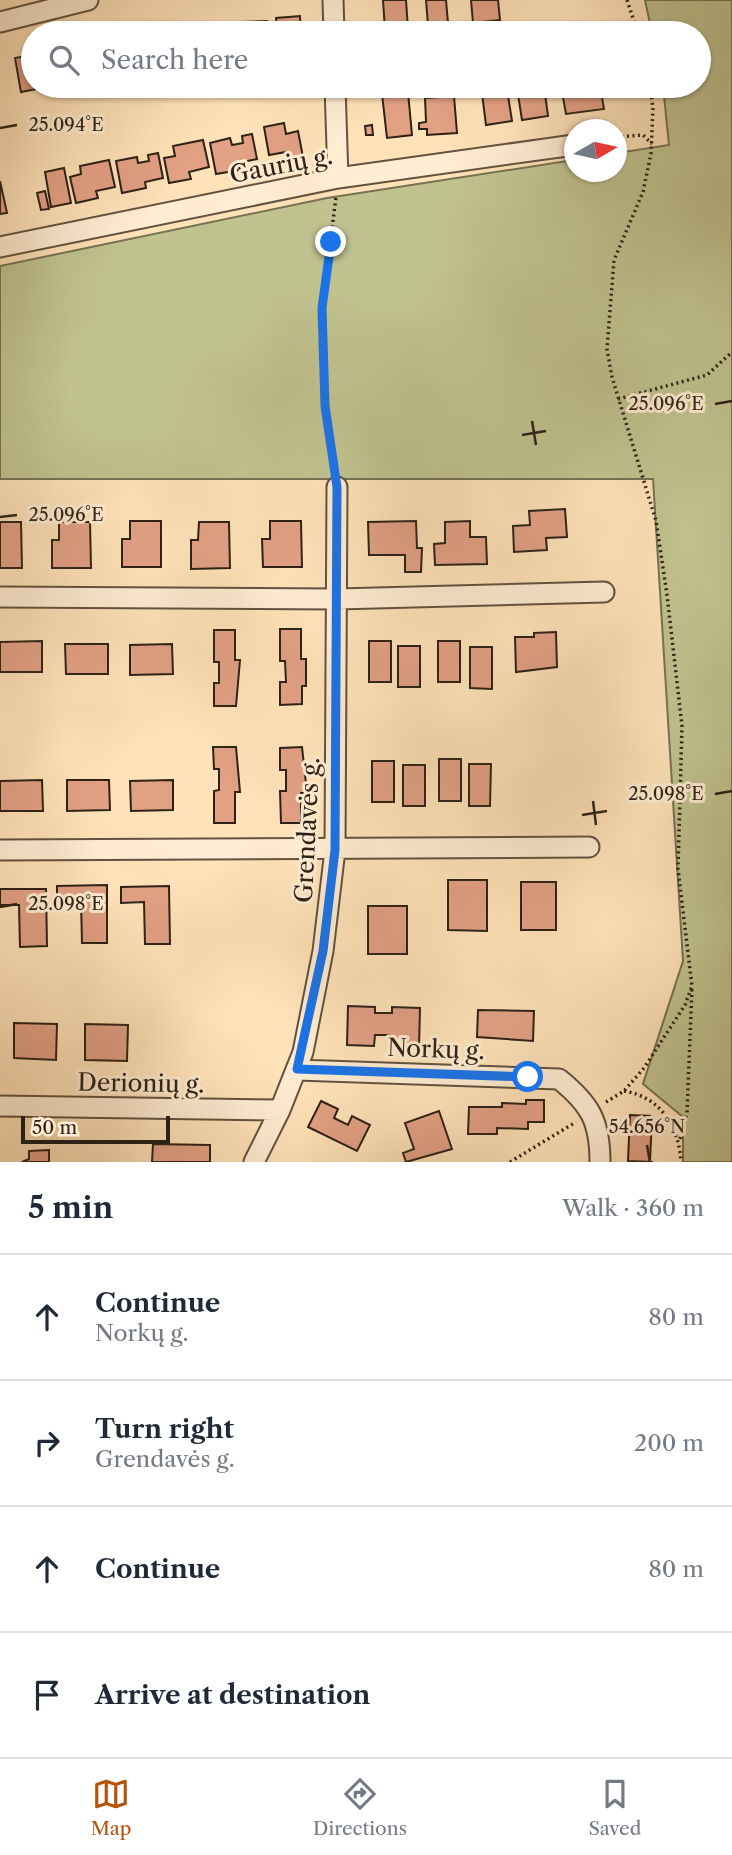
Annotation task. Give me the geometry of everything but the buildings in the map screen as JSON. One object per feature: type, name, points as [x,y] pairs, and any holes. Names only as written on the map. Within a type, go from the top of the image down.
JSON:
[{"type":"street","points":[[333,0],[334,21]]},
{"type":"street","points":[[0,22],[78,1]]},
{"type":"street","points":[[335,98],[338,178]]},
{"type":"street","name":"Gaurių g.","points":[[0,247],[338,178],[564,147]]},
{"type":"street","name":"Grendavės g.","points":[[254,1162],[297,1069],[323,951],[335,850],[337,487]]},
{"type":"street","points":[[0,597],[337,599],[604,592]]},
{"type":"street","points":[[0,850],[589,847]]},
{"type":"street","name":"Norkų g.","points":[[297,1069],[559,1079],[582,1098],[592,1111]]},
{"type":"street","name":"Derionių g.","points":[[0,1106],[280,1110]]},
{"type":"street","points":[[592,1111],[600,1162]]},
{"type":"path","points":[[628,0],[634,21]]},
{"type":"path","points":[[650,98],[652,144],[643,192],[614,260],[607,349],[618,399],[656,521],[674,644],[682,726],[678,869],[692,986],[687,1113],[680,1139],[681,1162]]},
{"type":"path","points":[[627,134],[643,135],[652,144]]},
{"type":"path","points":[[337,487],[325,406],[322,308],[338,178]]},
{"type":"path","points":[[618,399],[707,375],[732,352]]},
{"type":"path","points":[[510,1162],[624,1091],[644,1068],[685,1005],[692,986]]},
{"type":"path","points":[[624,1091],[639,1093],[653,1102],[680,1139]]},
{"type":"green space","points":[[645,0],[732,0],[732,1162],[683,1162],[683,1117],[643,1084],[683,961],[653,479],[0,479],[0,266],[327,198],[564,162],[564,182],[627,182],[627,151],[669,145],[664,98],[711,98],[711,21],[649,21]]},
{"type":"route","points":[[331,242],[322,308],[325,406],[337,487],[335,850],[323,951],[303,1052],[297,1069],[528,1077]]}]
